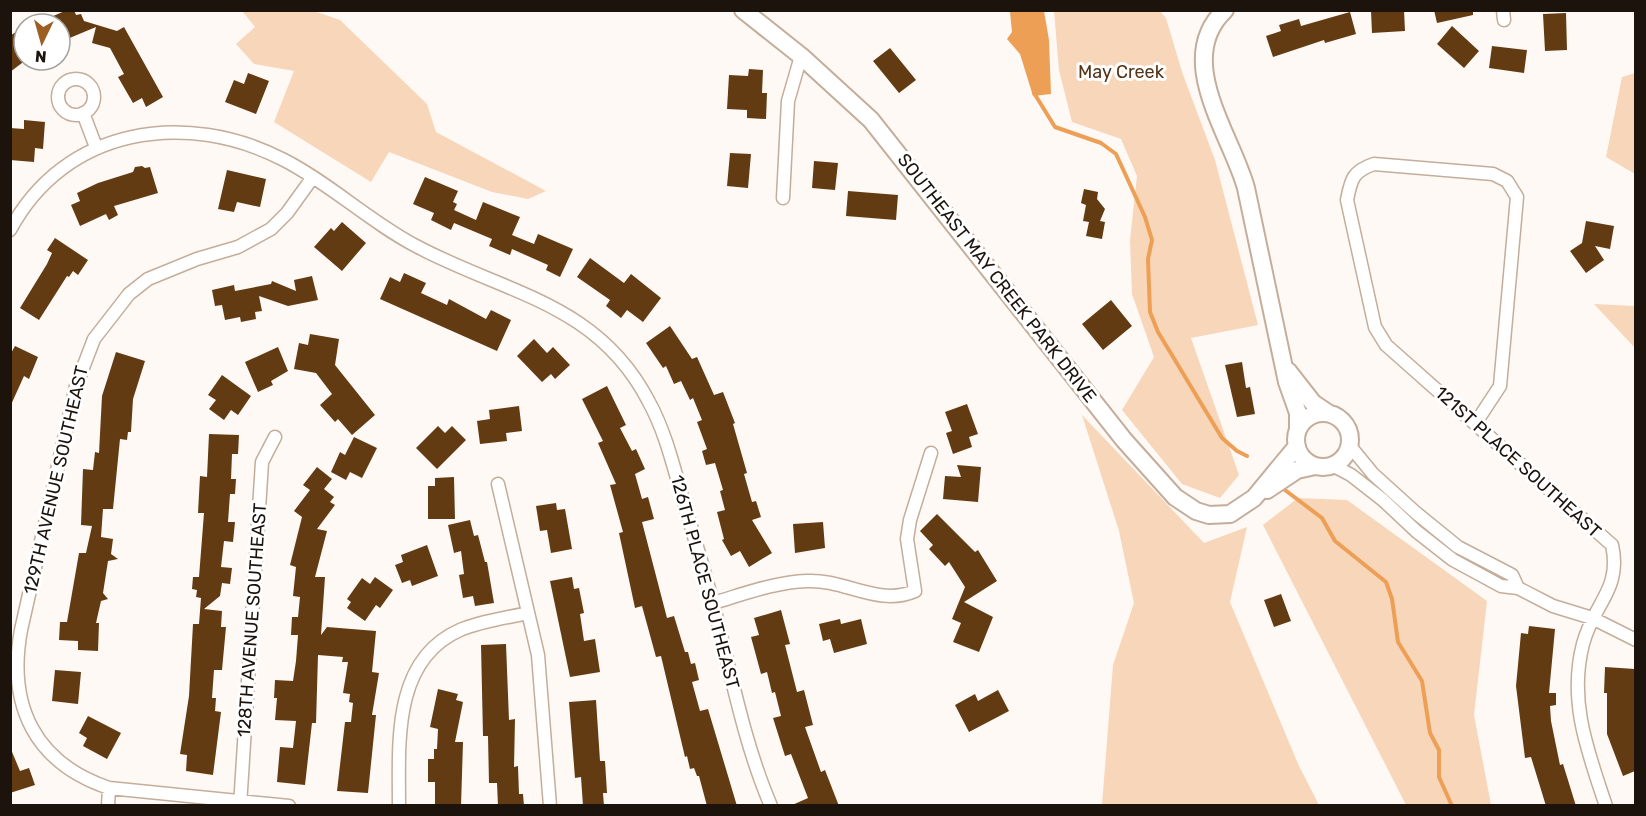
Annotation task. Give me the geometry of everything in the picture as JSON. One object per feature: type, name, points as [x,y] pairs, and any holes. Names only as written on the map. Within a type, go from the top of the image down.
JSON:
[{"type":"street","name":"SOUTHEAST MAY CREEK PARK DRIVE","points":[[743,10],[801,56],[871,120],[896,148],[1124,440],[1175,497],[1196,511],[1219,516],[1245,506],[1297,470],[1314,466]]},
{"type":"street","points":[[1225,10],[1216,18],[1208,34],[1203,52],[1203,70],[1239,163],[1284,366],[1298,413],[1297,446],[1306,461],[1314,466],[1332,465],[1351,476],[1383,500],[1416,531],[1453,560],[1501,585],[1518,588],[1553,606],[1592,618],[1635,640]]},
{"type":"street","points":[[783,198],[788,101],[801,56]]},
{"type":"street","points":[[83,113],[96,147]]},
{"type":"street","name":"126TH PLACE SOUTHEAST","points":[[10,230],[31,200],[53,177],[72,160],[96,147],[135,135],[164,132],[225,138],[256,146],[313,177],[410,243],[528,294],[576,320],[603,339],[626,364],[649,401],[666,439],[713,603],[737,701],[771,806]]},
{"type":"street","name":"121ST PLACE SOUTHEAST","points":[[1475,424],[1500,386],[1517,197],[1507,181],[1493,174],[1374,164],[1360,168],[1350,182],[1347,200],[1375,327],[1386,345],[1475,424],[1612,545],[1617,566],[1610,589],[1592,618],[1580,664],[1578,710],[1582,735],[1606,806]]},
{"type":"street","name":"129TH AVENUE SOUTHEAST","points":[[289,806],[240,803],[109,788],[73,772],[41,744],[22,710],[18,688],[20,638],[83,364],[94,339],[129,294],[148,279],[169,269],[255,240],[272,229],[287,213],[313,177]]},
{"type":"street","points":[[1284,366],[1313,403],[1343,422],[1350,437],[1350,446],[1346,454],[1332,465]]},
{"type":"street","points":[[1298,429],[1311,416],[1328,413]]},
{"type":"street","name":"128TH AVENUE SOUTHEAST","points":[[240,803],[262,462],[275,437]]},
{"type":"street","name":"SOUTHEAST MAY CREEK PARK DRIVE","points":[[1254,498],[1297,446]]},
{"type":"street","points":[[1350,446],[1373,474],[1415,512],[1458,547],[1512,575],[1518,588]]},
{"type":"street","points":[[713,603],[781,584],[809,580],[879,596],[903,596],[915,591],[907,539],[910,520],[931,453]]},
{"type":"street","points":[[498,484],[538,655],[550,806]]},
{"type":"street","points":[[399,806],[399,727],[402,708],[417,668],[436,646],[462,629],[528,613]]},
{"type":"street","points":[[108,806],[109,788]]},
{"type":"green space","points":[[242,11],[314,11],[340,20],[427,104],[436,132],[546,191],[528,199],[492,192],[389,152],[371,182],[274,122],[294,71],[254,64],[236,44],[255,27]]},
{"type":"green space","name":"May Creek","points":[[1054,11],[1160,11],[1166,18],[1182,72],[1215,160],[1258,325],[1191,338],[1239,475],[1220,498],[1182,484],[1122,410],[1154,357],[1132,294],[1130,240],[1137,176],[1121,139],[1072,122],[1059,70]]},
{"type":"green space","points":[[1636,73],[1635,174],[1606,157],[1622,77]]},
{"type":"green space","points":[[1594,304],[1635,306],[1635,348]]},
{"type":"green space","points":[[1082,415],[1204,543],[1247,527],[1230,602],[1299,766],[1319,805],[1102,805],[1113,665],[1134,603],[1119,531]]},
{"type":"green space","points":[[1298,498],[1347,500],[1487,601],[1474,715],[1491,805],[1406,805],[1263,525]]},
{"type":"shaded area","points":[[1006,11],[1044,11],[1049,40],[1051,94],[1033,96],[1020,54],[1007,39],[1012,32],[1010,12]]},
{"type":"building","points":[[74,10],[76,15],[81,14],[84,21],[117,31],[124,27],[163,97],[146,107],[142,98],[133,103],[118,77],[124,74],[110,48],[92,43],[96,27],[72,37],[72,12],[62,12]]},
{"type":"building","points":[[1404,10],[1405,31],[1372,33],[1371,11]]},
{"type":"building","points":[[1434,10],[1473,10],[1473,15],[1437,23]]},
{"type":"building","points":[[1350,12],[1356,34],[1325,43],[1324,40],[1273,57],[1266,36],[1281,31],[1279,25],[1299,19],[1301,26]]},
{"type":"building","points":[[1566,13],[1567,50],[1545,51],[1543,14]]},
{"type":"building","points":[[1452,26],[1479,51],[1464,68],[1437,44]]},
{"type":"building","points":[[12,35],[12,70],[10,72],[10,36]]},
{"type":"building","points":[[1492,46],[1527,50],[1524,73],[1489,68]]},
{"type":"building","points":[[890,48],[916,80],[899,93],[873,61]]},
{"type":"building","points":[[749,69],[763,70],[762,93],[767,93],[766,119],[747,118],[747,110],[727,109],[729,75],[748,76]]},
{"type":"building","points":[[248,73],[269,81],[256,114],[225,102],[234,80],[244,84]]},
{"type":"building","points":[[24,120],[45,122],[43,149],[35,148],[34,162],[10,160],[10,128],[24,129]]},
{"type":"building","points":[[730,153],[751,154],[748,188],[727,186]]},
{"type":"building","points":[[814,161],[838,163],[835,190],[812,188]]},
{"type":"building","points":[[135,167],[150,167],[158,193],[114,206],[118,215],[109,220],[106,214],[80,226],[71,205],[80,201],[77,193],[98,183],[133,172]]},
{"type":"building","points":[[227,170],[266,179],[260,207],[237,202],[234,212],[218,209]]},
{"type":"building","points":[[425,177],[458,191],[453,202],[457,204],[454,210],[476,220],[483,202],[520,217],[512,235],[534,244],[538,234],[573,249],[560,277],[546,270],[548,265],[512,249],[510,255],[489,246],[492,239],[454,223],[451,230],[431,220],[434,213],[413,204]]},
{"type":"building","points":[[1084,189],[1098,192],[1097,199],[1105,209],[1100,221],[1105,222],[1102,239],[1086,236],[1089,222],[1083,221],[1086,205],[1081,203]]},
{"type":"building","points":[[848,191],[898,195],[896,220],[846,216]]},
{"type":"building","points":[[1586,221],[1614,226],[1610,249],[1595,246],[1604,260],[1586,273],[1570,251],[1582,243]]},
{"type":"building","points":[[342,222],[366,243],[342,271],[314,247],[331,228],[334,231]]},
{"type":"building","points":[[55,238],[88,260],[78,275],[73,271],[69,277],[67,276],[39,320],[20,308],[47,264],[52,253],[47,250]]},
{"type":"building","points":[[590,258],[624,283],[631,274],[661,298],[643,322],[627,310],[621,318],[606,306],[610,300],[577,277]]},
{"type":"building","points":[[404,273],[426,283],[421,293],[447,305],[449,299],[486,319],[491,310],[511,320],[497,351],[380,299],[390,277],[400,282]]},
{"type":"building","points":[[312,276],[318,300],[288,306],[259,296],[262,311],[255,312],[256,319],[241,322],[240,317],[225,320],[222,305],[215,306],[212,290],[234,285],[235,291],[271,284],[272,281],[296,291],[294,280]]},
{"type":"building","points":[[1111,300],[1132,326],[1103,350],[1082,324]]},
{"type":"building","points":[[670,326],[692,359],[697,357],[714,395],[723,392],[735,423],[733,424],[747,473],[744,474],[752,502],[756,501],[761,517],[752,520],[772,553],[749,567],[740,551],[731,556],[722,540],[724,539],[717,512],[725,510],[720,491],[723,490],[715,463],[706,465],[702,451],[707,449],[697,422],[702,420],[693,398],[690,400],[681,381],[674,384],[666,366],[663,368],[646,343]]},
{"type":"building","points":[[310,334],[339,339],[335,365],[375,415],[352,435],[338,419],[335,422],[320,405],[332,394],[316,373],[294,369],[299,343],[308,345]]},
{"type":"building","points":[[534,339],[547,353],[553,347],[570,365],[555,379],[551,374],[542,382],[517,356]]},
{"type":"building","points":[[15,346],[38,357],[29,379],[24,376],[10,407],[10,355]]},
{"type":"building","points":[[278,347],[288,371],[271,381],[273,385],[258,392],[245,362]]},
{"type":"building","points":[[116,352],[145,361],[133,399],[131,432],[128,432],[127,440],[120,439],[113,509],[103,509],[101,537],[113,539],[111,554],[118,559],[108,561],[103,593],[108,599],[101,601],[96,623],[99,623],[98,651],[78,650],[78,641],[59,640],[60,622],[67,622],[79,553],[86,553],[92,526],[81,525],[83,469],[93,470],[95,452],[99,453],[102,396]]},
{"type":"building","points":[[1242,362],[1246,388],[1250,387],[1255,414],[1237,417],[1225,365]]},
{"type":"building","points":[[222,375],[251,396],[238,415],[231,410],[224,420],[209,409],[216,400],[208,395]]},
{"type":"building","points":[[607,386],[626,425],[620,428],[632,451],[636,449],[645,469],[635,474],[642,499],[648,497],[654,519],[642,522],[667,618],[674,616],[685,652],[688,652],[691,664],[695,663],[699,680],[692,682],[700,711],[708,709],[737,806],[707,806],[699,776],[694,768],[690,769],[687,756],[685,757],[661,656],[656,657],[642,606],[635,608],[619,533],[623,532],[610,485],[616,484],[598,443],[603,441],[582,399]]},
{"type":"building","points":[[967,404],[978,434],[969,437],[972,447],[953,454],[946,433],[952,431],[945,412]]},
{"type":"building","points":[[519,406],[522,431],[506,433],[507,441],[480,444],[477,421],[490,419],[489,410]]},
{"type":"building","points":[[438,426],[445,433],[452,426],[466,440],[437,469],[416,448]]},
{"type":"building","points":[[209,434],[239,435],[238,454],[232,454],[231,479],[236,479],[235,494],[230,494],[228,522],[235,522],[233,542],[224,541],[221,567],[232,568],[230,584],[222,583],[220,596],[204,609],[222,611],[221,627],[226,627],[222,670],[214,670],[212,698],[216,698],[215,711],[221,712],[213,775],[186,771],[187,755],[180,754],[189,696],[193,624],[199,624],[201,598],[196,597],[197,590],[192,589],[193,577],[199,577],[204,513],[198,513],[200,476],[207,477]]},
{"type":"building","points":[[354,437],[377,448],[362,478],[350,472],[346,480],[331,472],[340,452],[345,455]]},
{"type":"building","points":[[957,465],[981,467],[978,502],[943,499],[945,476],[961,477]]},
{"type":"building","points":[[317,467],[332,479],[324,489],[334,497],[330,502],[335,505],[317,529],[327,531],[315,577],[325,577],[321,635],[327,627],[376,631],[372,672],[379,673],[372,715],[376,715],[368,793],[337,791],[345,722],[351,722],[353,703],[349,702],[350,694],[343,693],[348,662],[342,662],[343,657],[318,655],[316,723],[312,723],[305,785],[277,782],[280,747],[293,748],[296,721],[275,720],[277,698],[274,698],[275,680],[293,681],[296,661],[298,635],[291,635],[292,617],[298,617],[300,597],[293,596],[296,567],[290,565],[302,517],[294,511],[310,490],[303,485]]},
{"type":"building","points":[[454,477],[455,519],[428,519],[428,486],[435,486],[435,478]]},
{"type":"building","points":[[556,503],[557,510],[565,509],[572,549],[551,553],[547,530],[540,531],[536,506]]},
{"type":"building","points":[[937,514],[975,552],[978,550],[997,581],[964,602],[993,617],[979,652],[953,642],[961,623],[952,619],[965,587],[949,562],[945,566],[929,549],[933,545],[920,531]]},
{"type":"building","points":[[470,520],[474,536],[478,535],[485,562],[487,562],[494,603],[475,606],[473,596],[463,598],[459,575],[464,574],[461,551],[454,553],[448,525]]},
{"type":"building","points":[[823,522],[825,548],[795,553],[793,524]]},
{"type":"building","points":[[427,545],[438,576],[412,586],[410,580],[402,583],[395,565],[403,562],[401,555]]},
{"type":"building","points":[[375,577],[393,590],[380,608],[376,605],[365,621],[347,608],[351,602],[347,599],[362,578],[370,584]]},
{"type":"building","points":[[572,577],[574,589],[579,588],[584,613],[580,614],[584,641],[595,639],[600,672],[570,677],[550,581]]},
{"type":"building","points":[[1281,594],[1291,621],[1274,627],[1264,600]]},
{"type":"building","points":[[781,610],[790,644],[785,645],[797,692],[804,690],[813,725],[805,727],[821,772],[825,770],[839,806],[790,806],[808,798],[791,754],[785,756],[773,718],[781,716],[775,692],[772,693],[767,672],[761,674],[751,637],[759,635],[754,618]]},
{"type":"building","points":[[840,619],[841,624],[861,619],[867,644],[834,653],[830,639],[823,641],[819,624]]},
{"type":"building","points":[[1529,626],[1555,629],[1549,693],[1556,693],[1556,705],[1550,706],[1551,721],[1560,765],[1563,764],[1576,806],[1546,806],[1531,757],[1525,758],[1516,686],[1521,633],[1528,634]]},
{"type":"building","points":[[506,644],[509,720],[515,719],[514,767],[518,766],[519,794],[523,794],[524,806],[498,806],[497,783],[489,783],[488,736],[483,736],[481,645]]},
{"type":"building","points":[[1605,667],[1635,669],[1635,771],[1623,776],[1607,734]]},
{"type":"building","points":[[55,670],[81,672],[78,704],[52,701]]},
{"type":"building","points":[[438,689],[458,694],[456,700],[463,702],[455,742],[463,742],[461,806],[435,806],[435,782],[428,782],[428,759],[434,759],[434,749],[437,749],[438,729],[430,727]]},
{"type":"building","points":[[998,690],[1009,711],[969,732],[955,705],[975,694],[978,701]]},
{"type":"building","points":[[596,700],[600,761],[605,761],[607,793],[603,793],[604,806],[583,806],[581,777],[575,778],[569,702]]},
{"type":"building","points":[[88,716],[121,733],[107,759],[83,746],[87,738],[79,733]]},
{"type":"building","points":[[10,747],[20,771],[29,768],[35,785],[10,793]]},
{"type":"waterway","points":[[1034,93],[1055,127],[1101,143],[1116,154],[1145,217],[1152,240],[1148,259],[1150,312],[1158,332],[1222,438],[1247,456]]},
{"type":"waterway","points":[[1285,490],[1322,518],[1335,541],[1386,582],[1392,599],[1398,642],[1422,681],[1430,733],[1439,750],[1439,777],[1452,806]]}]
